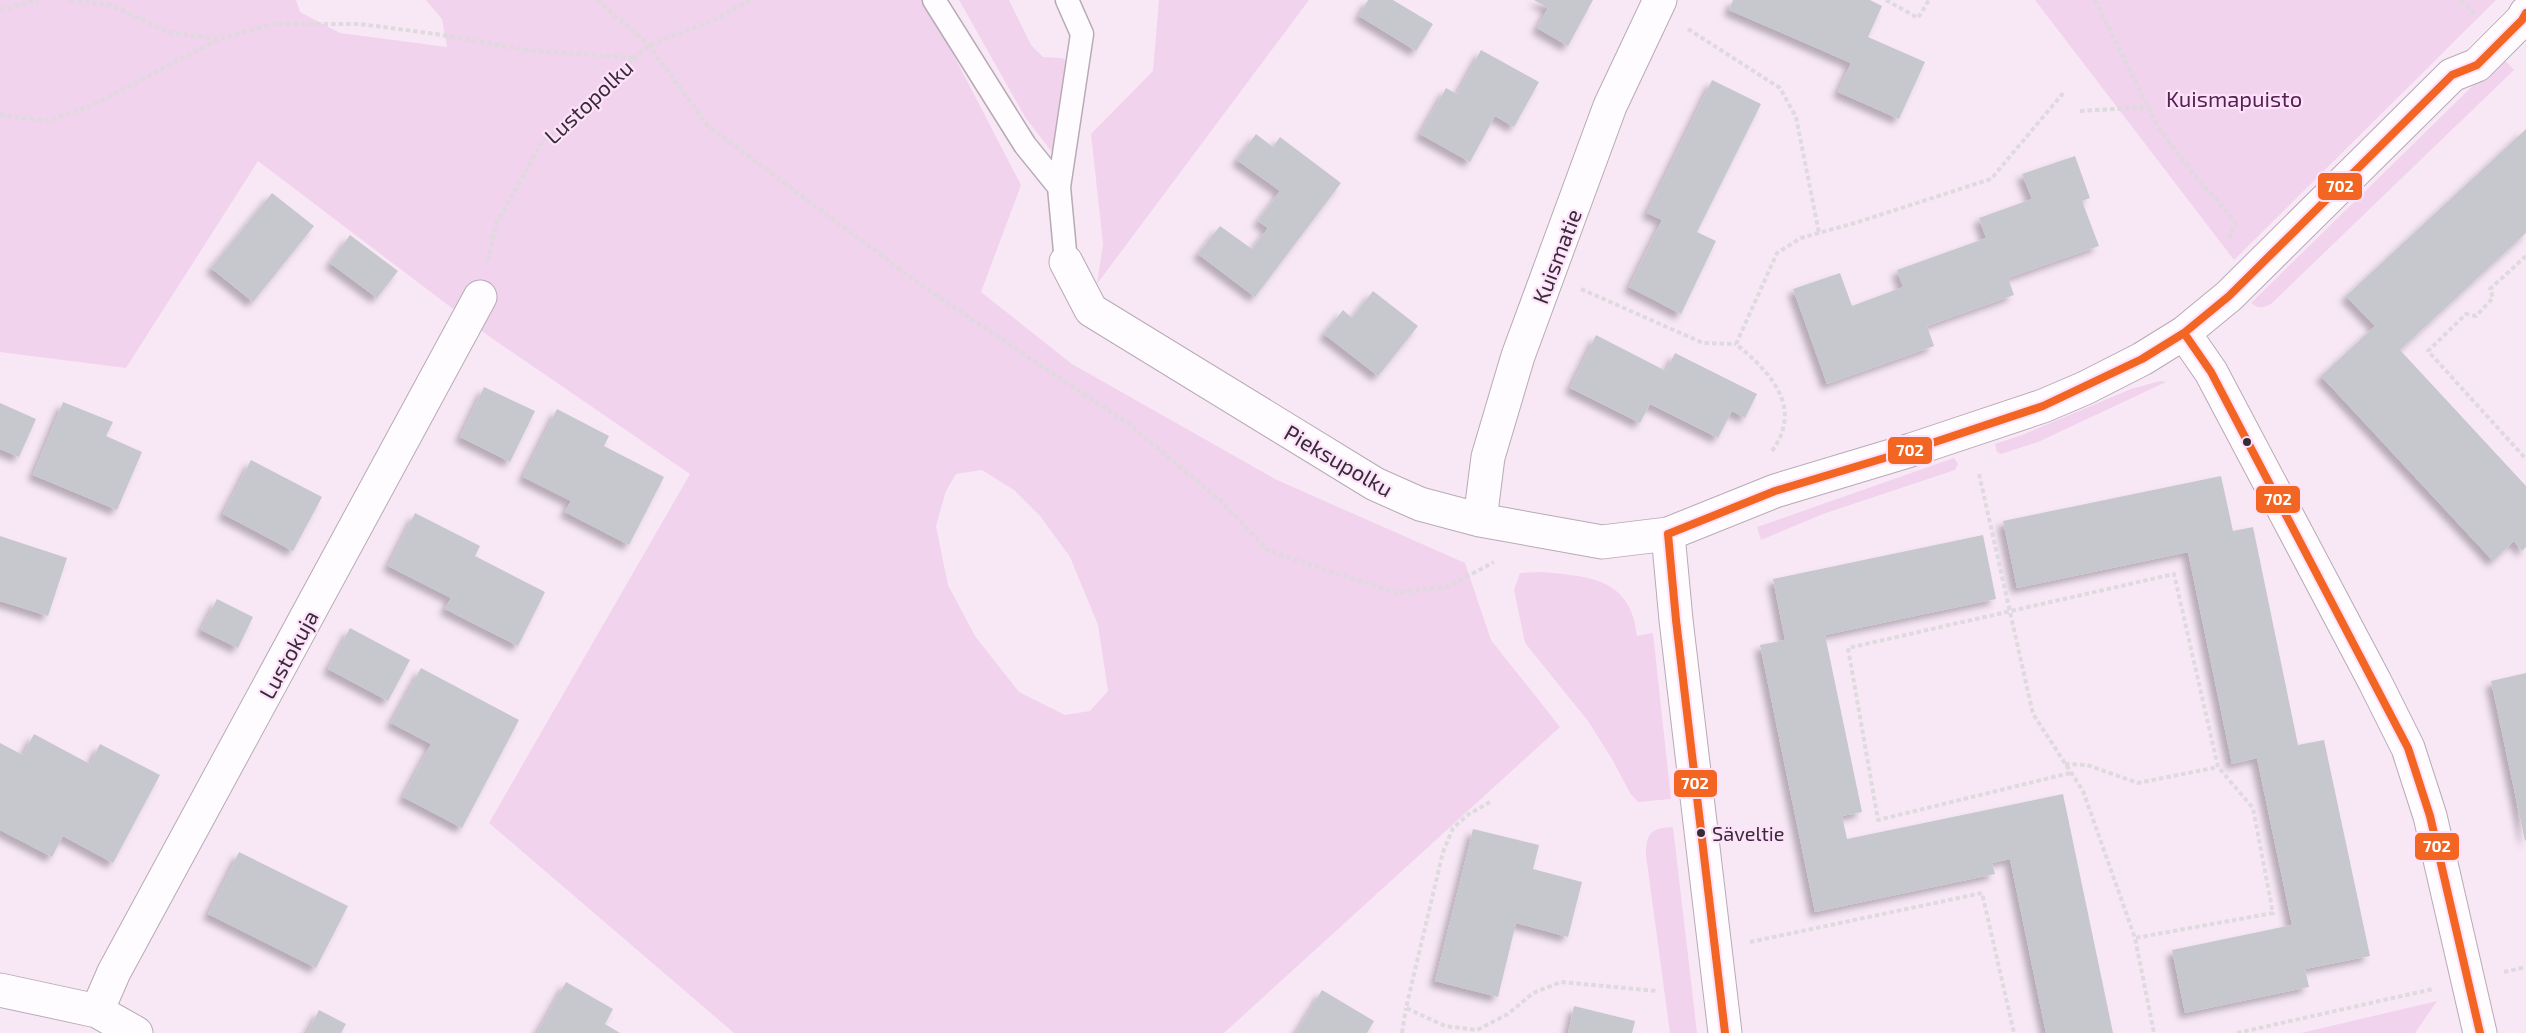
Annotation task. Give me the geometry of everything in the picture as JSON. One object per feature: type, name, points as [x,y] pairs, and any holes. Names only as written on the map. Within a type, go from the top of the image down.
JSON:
[{"type":"street","name":"Kuismatie","points":[[1480,520],[1488,457],[1518,356],[1610,106],[1660,0]]},
{"type":"street","points":[[1725,1033],[1676,620],[1668,534],[1753,499],[2043,406],[2142,359],[2184,333],[2229,296],[2452,75],[2477,65],[2522,20],[2526,13]]},
{"type":"street","name":"Pieksupolku","points":[[1066,262],[1091,310],[1375,484],[1420,504],[1480,520],[1602,542],[1668,534]]},
{"type":"street","name":"Lustokuja","points":[[98,1011],[114,972],[480,297]]},
{"type":"street","points":[[2184,333],[2211,372],[2408,748],[2430,816],[2480,1033]]},
{"type":"street","points":[[0,990],[98,1011],[136,1033]]},
{"type":"lane","points":[[934,0],[1025,145],[1059,187]]},
{"type":"lane","points":[[1066,262],[1059,187],[1082,34],[1067,0]]},
{"type":"path","points":[[0,10],[39,0]]},
{"type":"path","points":[[70,0],[111,5],[168,32],[219,39]]},
{"type":"path","points":[[597,0],[649,45],[707,125],[925,288],[1130,425],[1222,503],[1269,551],[1397,593],[1449,586],[1497,561]]},
{"type":"path","name":"Lustopolku","points":[[480,297],[496,224],[541,144],[649,45],[714,20],[751,0]]},
{"type":"path","points":[[1886,0],[1918,18],[1929,0]]},
{"type":"path","points":[[2096,0],[2158,127],[2192,172],[2234,219],[2235,224],[2229,238],[2222,246]]},
{"type":"path","points":[[0,115],[48,121],[93,105],[219,39],[274,24],[360,24],[436,34],[526,50],[634,58]]},
{"type":"path","points":[[1687,28],[1780,88],[1796,117],[1819,233]]},
{"type":"path","points":[[1736,344],[1777,253],[1801,238],[1991,179],[2064,92]]},
{"type":"path","points":[[2080,111],[2148,107]]},
{"type":"path","points":[[2526,256],[2490,290],[2493,298],[2476,316],[2466,314],[2428,351],[2526,459]]},
{"type":"path","points":[[1580,289],[1703,343],[1736,344],[1764,367],[1782,398],[1785,423],[1780,440],[1757,472],[1753,499]]},
{"type":"path","points":[[1979,474],[2032,714],[2083,791],[2135,938],[2154,1033]]},
{"type":"path","points":[[2070,772],[1878,820],[1848,648],[2174,574],[2218,766],[2253,808],[2273,912],[2135,938]]},
{"type":"path","points":[[2065,765],[2087,765],[2138,783],[2218,766]]},
{"type":"path","points":[[1402,1033],[1443,852],[1453,828],[1469,814],[1490,802]]},
{"type":"path","points":[[1741,944],[1982,893],[2014,1033]]},
{"type":"path","points":[[2237,1033],[2526,967]]},
{"type":"path","points":[[1406,1008],[1445,1026],[1477,1030],[1508,1014],[1533,993],[1561,982],[1657,991]]},
{"type":"path","points":[[2261,1029],[2266,1033]]},
{"type":"green space","points":[[0,0],[296,0],[300,12],[340,33],[447,47],[442,19],[426,0],[925,0],[1021,185],[981,292],[1072,364],[1277,480],[1465,563],[1491,640],[1560,727],[1224,1033],[734,1033],[489,823],[690,474],[490,337],[258,161],[126,368],[0,352]],"holes":[[[982,470],[1014,490],[1040,516],[1070,557],[1098,625],[1108,691],[1090,711],[1065,715],[1019,692],[975,636],[948,585],[936,526],[946,491],[956,474]]]},
{"type":"green space","points":[[959,0],[1009,0],[1031,45],[1043,57],[1062,58],[1069,62],[1055,156],[1025,117]]},
{"type":"green space","points":[[1159,0],[1309,0],[1097,284],[1103,244],[1091,134],[1153,71]]},
{"type":"green space","name":"Kuismapuisto","points":[[2035,0],[2496,0],[2234,260]]},
{"type":"green space","points":[[2502,57],[2514,70],[2271,304],[2261,307],[2251,303]]},
{"type":"green space","points":[[2160,381],[2166,382],[2038,442],[2001,454],[1997,452],[1995,444],[2131,389]]},
{"type":"green space","points":[[1954,458],[1958,464],[1955,470],[1823,514],[1761,540],[1757,527]]},
{"type":"green space","points":[[1544,572],[1578,576],[1606,584],[1618,592],[1627,603],[1637,636],[1653,633],[1671,799],[1638,802],[1630,793],[1588,721],[1525,643],[1514,590],[1520,573]]},
{"type":"green space","points":[[1673,827],[1697,1033],[1670,1033],[1646,855],[1647,841],[1651,833],[1655,830]]},
{"type":"green space","points":[[2437,1001],[2415,1033],[2301,1033]]},
{"type":"building","points":[[1368,0],[1393,0],[1433,24],[1416,51],[1359,16]]},
{"type":"building","points":[[1534,0],[1593,0],[1568,46],[1537,28],[1548,8]]},
{"type":"building","points":[[1733,0],[1870,0],[1882,6],[1868,37],[1925,62],[1899,119],[1838,92],[1851,63],[1729,10]]},
{"type":"building","points":[[1481,50],[1539,82],[1514,127],[1495,116],[1470,162],[1420,134],[1446,88],[1457,94]]},
{"type":"building","points":[[1712,80],[1761,104],[1697,232],[1716,241],[1681,314],[1629,287],[1662,220],[1647,213]]},
{"type":"building","points":[[2526,129],[2526,233],[2400,350],[2526,486],[2526,547],[2522,551],[2514,541],[2493,561],[2321,376],[2375,326],[2346,296]]},
{"type":"building","points":[[1256,134],[1273,147],[1280,137],[1341,183],[1255,297],[1198,254],[1220,226],[1252,249],[1268,228],[1258,221],[1280,191],[1237,160]]},
{"type":"building","points":[[2075,156],[2090,198],[2082,201],[2099,246],[2008,278],[2014,295],[1927,326],[1934,346],[1827,384],[1793,289],[1840,273],[1852,306],[1903,287],[1897,270],[1986,238],[1979,218],[2032,199],[2022,174]]},
{"type":"building","points":[[272,193],[314,226],[253,302],[211,268]]},
{"type":"building","points":[[350,235],[398,271],[377,298],[330,263]]},
{"type":"building","points":[[1373,291],[1418,326],[1378,376],[1324,334],[1343,310],[1352,318]]},
{"type":"building","points":[[1596,335],[1666,371],[1675,353],[1757,394],[1745,418],[1732,411],[1718,438],[1650,404],[1640,423],[1570,388]]},
{"type":"building","points":[[484,387],[535,411],[510,462],[460,437]]},
{"type":"building","points":[[63,402],[113,422],[106,436],[142,452],[117,510],[33,475]]},
{"type":"building","points":[[0,403],[36,419],[19,457],[0,449]]},
{"type":"building","points":[[557,409],[609,436],[604,446],[664,477],[629,545],[565,512],[571,501],[523,477]]},
{"type":"building","points":[[251,460],[322,497],[293,551],[223,514]]},
{"type":"building","points":[[2221,476],[2233,531],[2253,527],[2298,745],[2324,740],[2370,956],[2305,969],[2309,987],[2185,1013],[2172,950],[2292,925],[2257,758],[2232,764],[2188,552],[2017,588],[2003,521]]},
{"type":"building","points":[[415,513],[480,546],[475,556],[545,592],[518,646],[445,609],[451,598],[388,566]]},
{"type":"building","points":[[1983,535],[1996,599],[1825,635],[1862,812],[1842,816],[1847,839],[2063,794],[2113,1033],[2046,1033],[2010,859],[1992,863],[1995,874],[1815,912],[1760,645],[1785,640],[1773,579]]},
{"type":"building","points":[[0,536],[67,558],[48,616],[0,601]]},
{"type":"building","points":[[217,599],[253,617],[238,648],[201,630]]},
{"type":"building","points":[[350,628],[410,660],[388,701],[328,669]]},
{"type":"building","points":[[421,668],[519,720],[462,828],[403,797],[431,744],[391,723]]},
{"type":"building","points":[[2526,673],[2526,840],[2525,841],[2491,681]]},
{"type":"building","points":[[34,734],[90,764],[100,744],[160,775],[113,863],[63,836],[52,857],[0,830],[0,743],[23,755]]},
{"type":"building","points":[[1473,829],[1539,845],[1533,869],[1582,882],[1568,937],[1516,923],[1498,997],[1435,981]]},
{"type":"building","points":[[239,852],[348,906],[316,968],[208,914]]},
{"type":"building","points":[[566,982],[613,1009],[605,1024],[620,1033],[537,1033]]},
{"type":"building","points":[[1322,990],[1374,1021],[1367,1033],[1296,1033]]},
{"type":"building","points":[[1574,1006],[1635,1021],[1632,1033],[1568,1033]]},
{"type":"building","points":[[319,1010],[346,1024],[341,1033],[307,1033]]},
{"type":"transit line","name":"702","points":[[1668,534],[1775,491],[1911,450],[2043,406],[2142,359],[2184,333],[2229,296],[2452,75],[2477,65],[2522,20],[2526,13]]},
{"type":"transit line","name":"702","points":[[2184,333],[2211,372],[2408,748],[2430,816],[2480,1033]]},
{"type":"transit line","name":"702","points":[[1668,534],[1676,620],[1725,1033]]},
{"type":"place","name":"Säveltie","points":[[1701,833]]}]
